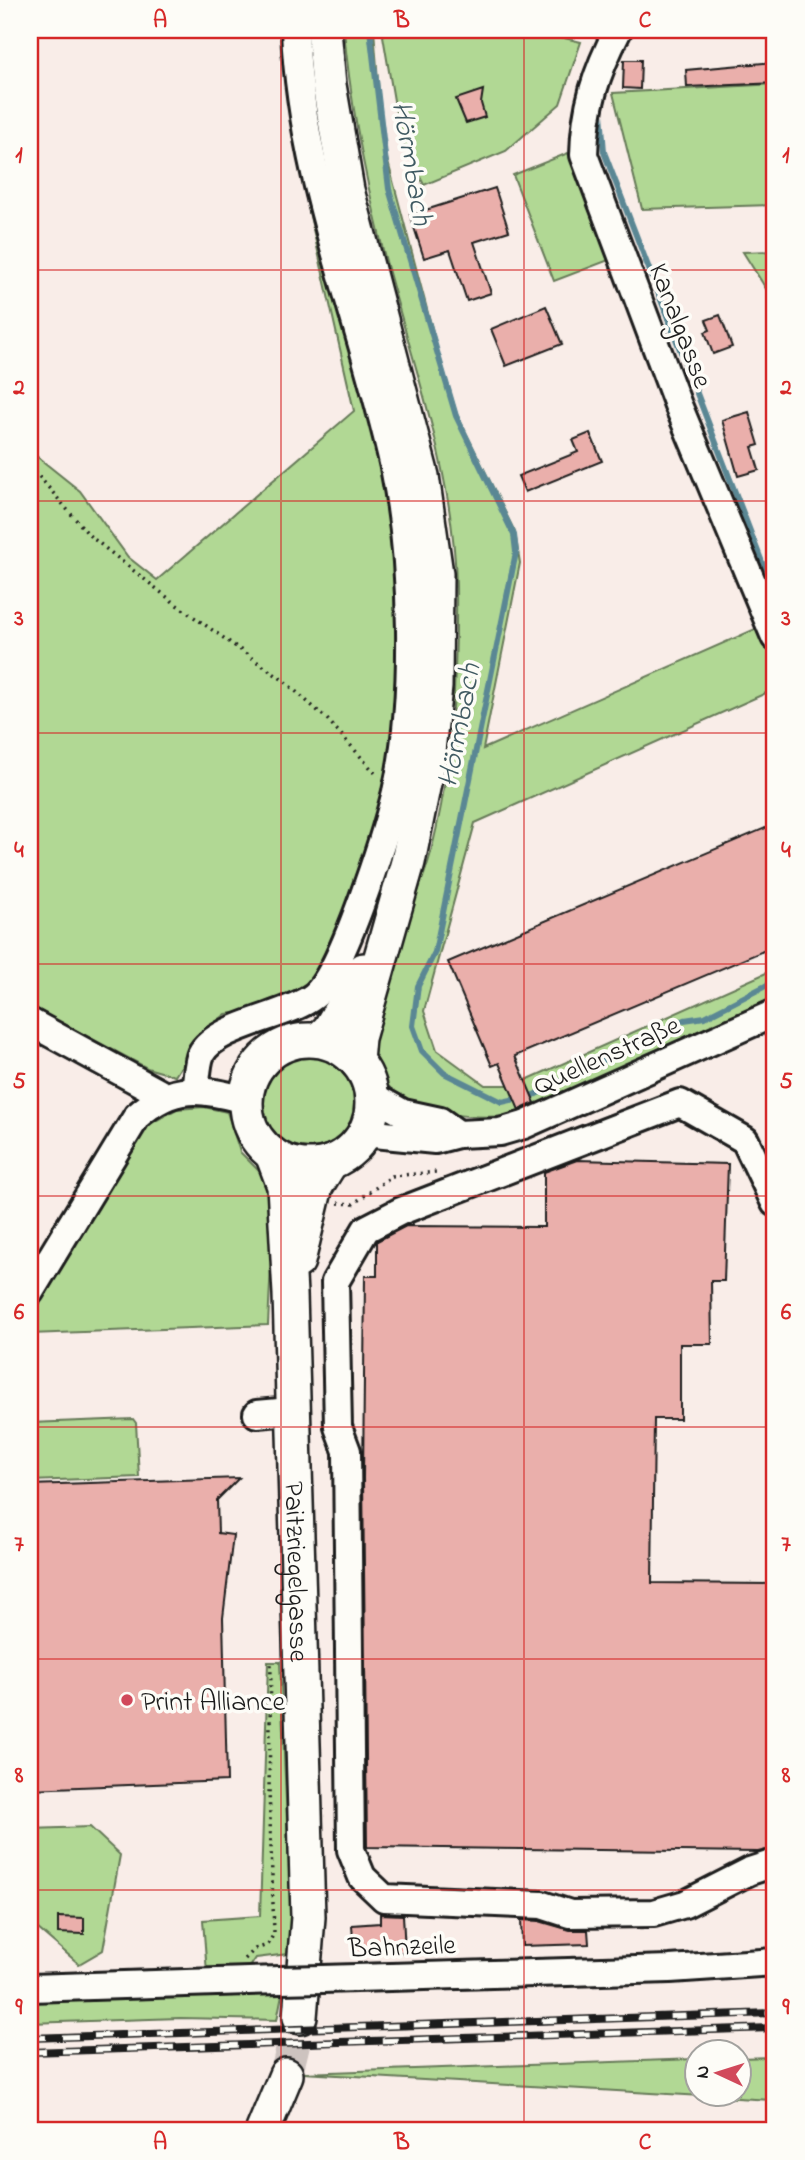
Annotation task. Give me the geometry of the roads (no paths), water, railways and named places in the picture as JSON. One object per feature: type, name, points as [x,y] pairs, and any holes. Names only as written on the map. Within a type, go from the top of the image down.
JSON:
[{"type":"main road","points":[[324,30],[329,85],[347,190],[422,476],[436,575],[435,687],[425,778],[408,862],[385,935],[358,1038],[356,1061]]},
{"type":"main road","points":[[318,1040],[329,1030],[385,935]]},
{"type":"main road","points":[[318,1040],[339,1047],[356,1061],[366,1077],[371,1095],[371,1115],[356,1145],[331,1162],[300,1166],[272,1154],[252,1130],[246,1100],[256,1070],[277,1048],[297,1041],[318,1040]]},
{"type":"main road","name":"Paitzriegelgasse","points":[[272,1154],[284,1186],[290,1294],[291,1411],[307,1917],[300,2017]]},
{"type":"main road","name":"Paitzriegelgasse","points":[[290,1294],[316,1186],[331,1162]]},
{"type":"main road","points":[[263,2130],[286,2075]]},
{"type":"street","points":[[195,1088],[201,1054],[220,1037],[315,995],[334,966],[381,851],[397,787],[406,722],[408,646],[404,538],[394,467],[322,212],[307,139],[295,30]]},
{"type":"street","name":"Kanalgasse","points":[[618,30],[600,64],[585,114],[584,155],[678,405],[775,637]]},
{"type":"street","name":"Quellenstraße","points":[[364,1133],[435,1140],[458,1134],[490,1133],[524,1125],[775,1013]]},
{"type":"street","points":[[30,1022],[165,1096]]},
{"type":"street","points":[[30,1292],[137,1116],[165,1096],[195,1088],[246,1100]]},
{"type":"street","name":"Quellenstraße","points":[[371,1095],[403,1113],[440,1121],[458,1134]]},
{"type":"street","points":[[775,1203],[745,1140],[680,1103],[401,1211],[366,1229],[335,1282],[338,1427],[347,1451],[351,1850],[362,1877],[384,1898],[542,1905],[570,1914],[654,1913],[685,1904],[750,1871],[775,1863]]},
{"type":"street","points":[[257,1413],[291,1411]]},
{"type":"street","name":"Bahnzeile","points":[[30,1988],[670,1969],[775,1962]]},
{"type":"waterway","name":"Hörmbach","points":[[370,30],[389,189],[456,416],[514,535],[516,552],[435,952],[418,986],[413,1026],[422,1051],[444,1073],[502,1102],[534,1095],[684,1020],[705,1017],[775,981]]},
{"type":"waterway","name":"Hörmbach","points":[[601,113],[604,152],[775,596]]},
{"type":"tunnel","points":[[286,2075],[300,2017]]},
{"type":"railway","points":[[30,2038],[775,2013]]},
{"type":"railway","points":[[30,2052],[775,2028]]},
{"type":"place","name":"Print Alliance","points":[[127,1700]]}]
